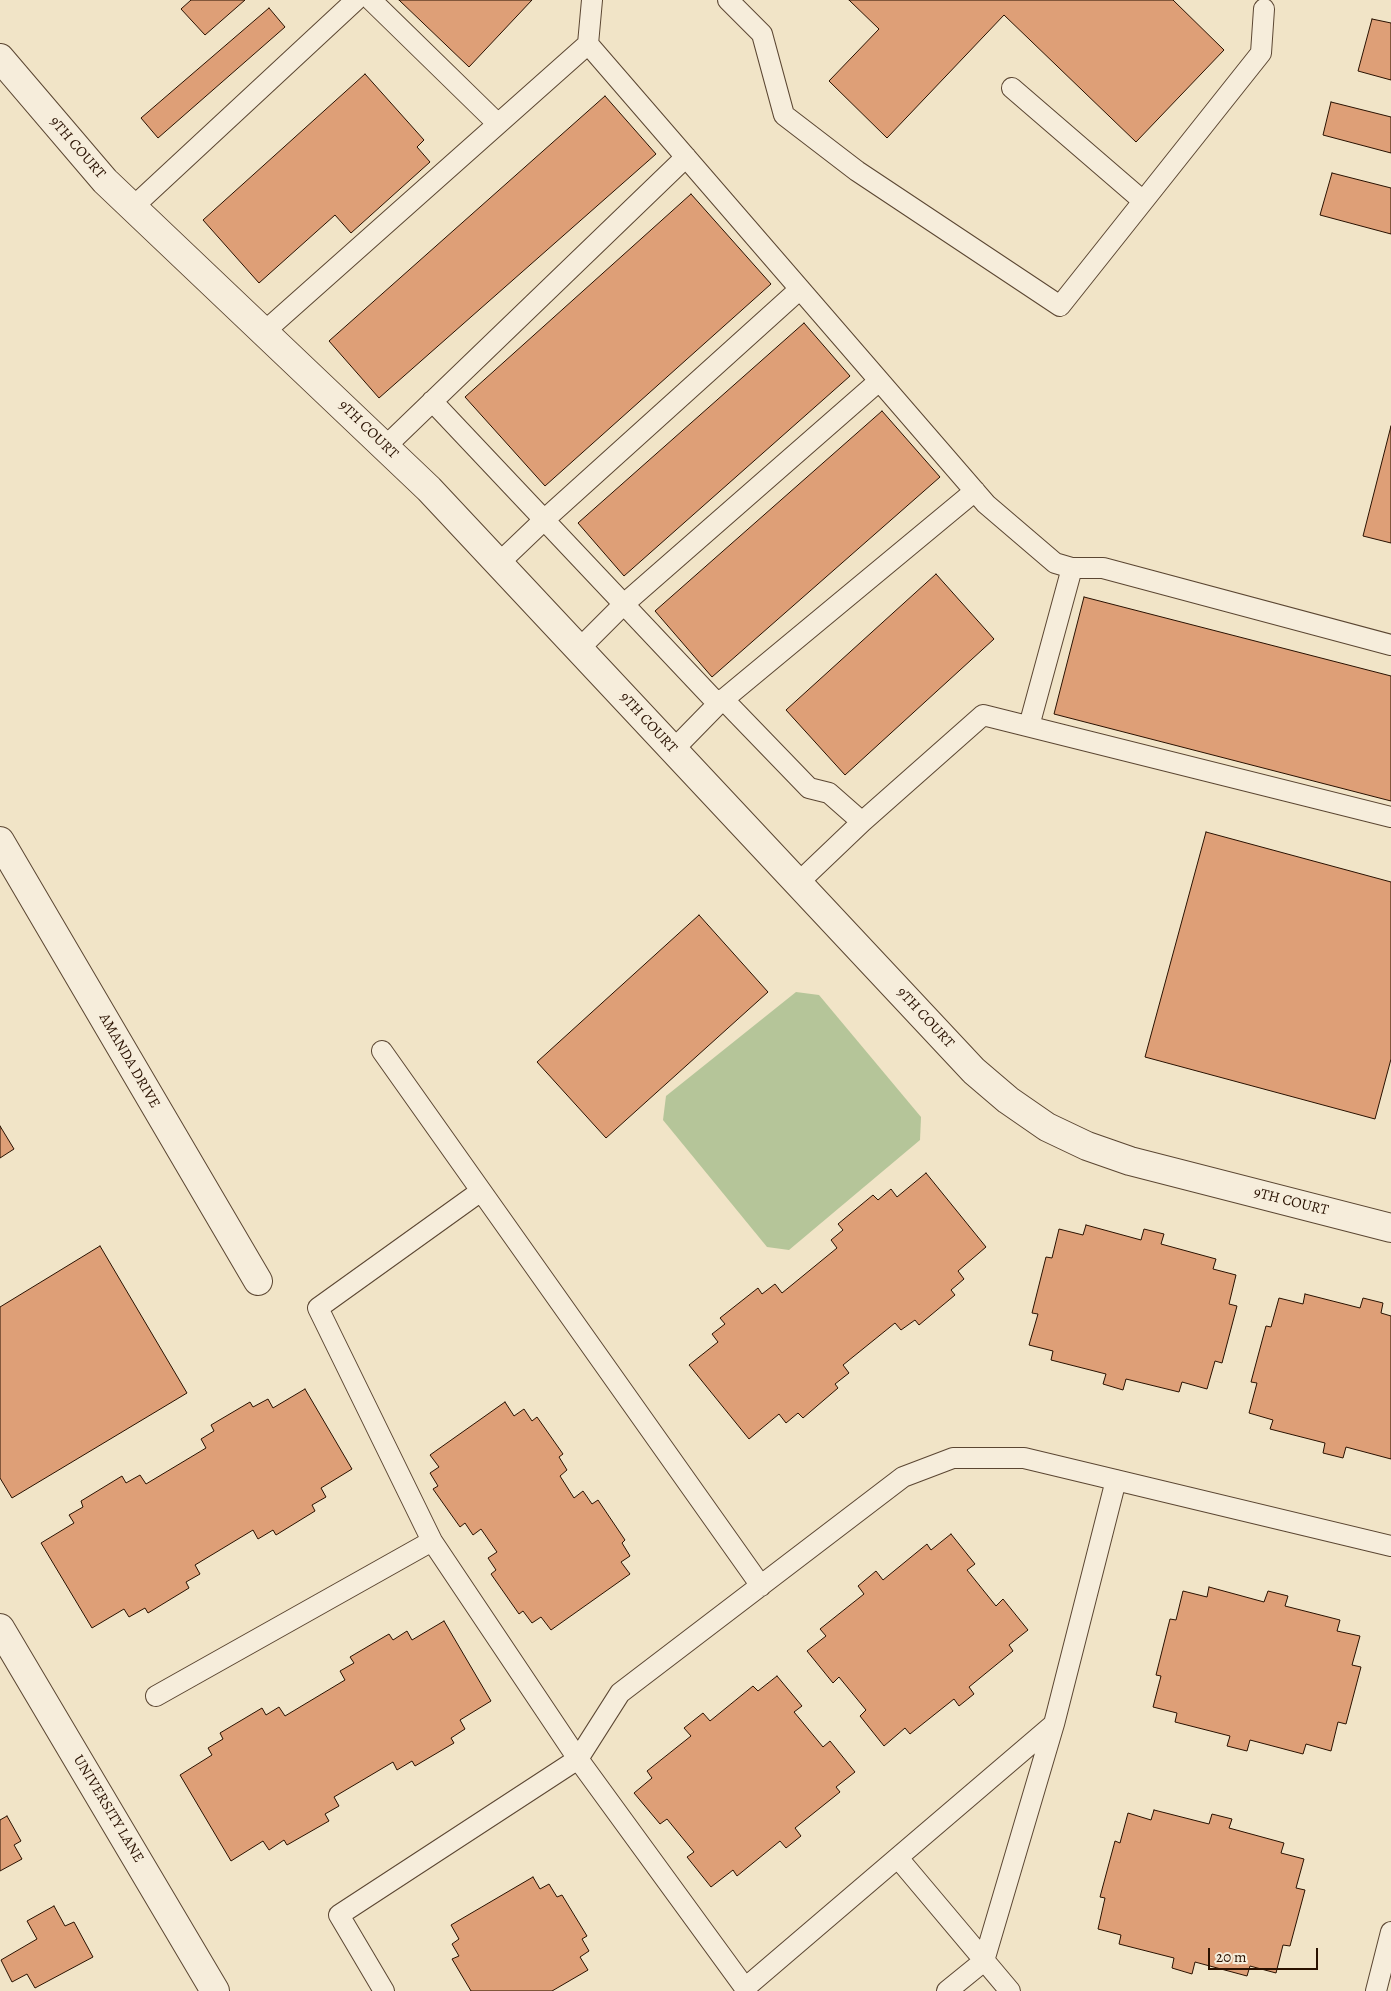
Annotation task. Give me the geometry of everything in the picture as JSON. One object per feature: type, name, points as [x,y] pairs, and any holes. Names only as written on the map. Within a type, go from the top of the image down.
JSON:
[{"type":"street","name":"9TH COURT","points":[[0,58],[105,181],[429,489],[974,1070],[1008,1100],[1046,1127],[1087,1146],[1130,1161],[1391,1228]]},
{"type":"street","name":"AMANDA DRIVE","points":[[0,841],[258,1281]]},
{"type":"street","name":"UNIVERSITY LANE","points":[[0,1628],[215,1991]]},
{"type":"lane","points":[[133,207],[356,0]]},
{"type":"lane","points":[[371,0],[498,124]]},
{"type":"lane","points":[[264,332],[588,44],[592,0]]},
{"type":"lane","points":[[728,0],[762,34],[784,115],[857,171],[1060,306],[1261,54],[1263,3]]},
{"type":"lane","points":[[588,44],[986,504],[1055,563],[1072,568],[1103,568],[1391,645]]},
{"type":"lane","points":[[1012,88],[1143,201]]},
{"type":"lane","points":[[385,447],[686,157]]},
{"type":"lane","points":[[499,563],[544,520],[800,289]]},
{"type":"lane","points":[[579,649],[624,604],[879,381]]},
{"type":"lane","points":[[432,401],[624,604],[721,702],[809,788],[829,793],[862,822]]},
{"type":"lane","points":[[673,750],[721,702],[975,491]]},
{"type":"lane","points":[[1029,726],[1072,568]]},
{"type":"lane","points":[[798,883],[862,822],[983,715],[1391,817]]},
{"type":"lane","points":[[382,1051],[761,1586]]},
{"type":"lane","points":[[481,1191],[318,1308],[432,1541],[578,1759],[745,1988],[1054,1724]]},
{"type":"lane","points":[[384,1991],[339,1915],[578,1759],[620,1693],[903,1477],[953,1458],[1024,1458],[1391,1546]]},
{"type":"lane","points":[[947,1991],[984,1961],[1054,1724],[1116,1480]]},
{"type":"lane","points":[[156,1696],[432,1541]]},
{"type":"lane","points":[[898,1858],[1010,1991]]},
{"type":"lane","points":[[1376,1991],[1391,1932]]},
{"type":"green space","points":[[796,992],[819,995],[921,1117],[920,1140],[789,1250],[767,1247],[663,1120],[666,1096]]},
{"type":"building","points":[[191,0],[245,0],[205,35],[181,9]]},
{"type":"building","points":[[399,0],[532,0],[469,67]]},
{"type":"building","points":[[849,0],[1173,0],[1224,50],[1136,142],[1004,15],[887,138],[829,81],[879,29]]},
{"type":"building","points":[[269,8],[285,27],[158,138],[141,118]]},
{"type":"building","points":[[1372,19],[1391,23],[1391,80],[1358,71]]},
{"type":"building","points":[[365,74],[424,140],[417,147],[430,162],[351,233],[335,215],[259,283],[203,220]]},
{"type":"building","points":[[605,96],[656,154],[379,398],[329,341]]},
{"type":"building","points":[[1331,102],[1391,117],[1391,153],[1323,135]]},
{"type":"building","points":[[1332,173],[1391,188],[1391,234],[1320,215]]},
{"type":"building","points":[[691,194],[771,284],[545,486],[465,397]]},
{"type":"building","points":[[804,323],[850,376],[624,576],[578,523]]},
{"type":"building","points":[[882,411],[940,477],[712,677],[655,611]]},
{"type":"building","points":[[1391,426],[1391,543],[1363,536]]},
{"type":"building","points":[[936,574],[994,639],[845,775],[786,710]]},
{"type":"building","points":[[1084,597],[1391,676],[1391,801],[1054,714]]},
{"type":"building","points":[[1206,832],[1391,882],[1391,1059],[1375,1119],[1145,1057]]},
{"type":"building","points":[[699,915],[768,992],[606,1138],[537,1062]]},
{"type":"building","points":[[0,1126],[14,1149],[0,1158]]},
{"type":"building","points":[[926,1173],[986,1247],[958,1271],[964,1279],[951,1290],[955,1295],[919,1325],[915,1320],[901,1330],[895,1323],[843,1365],[849,1373],[835,1384],[838,1388],[803,1418],[798,1413],[786,1423],[779,1414],[749,1439],[689,1365],[718,1342],[712,1334],[725,1324],[720,1318],[758,1288],[762,1294],[775,1284],[782,1293],[837,1248],[831,1240],[843,1230],[838,1224],[873,1195],[878,1200],[891,1189],[897,1197]]},
{"type":"building","points":[[1086,1225],[1141,1240],[1144,1229],[1164,1234],[1161,1244],[1216,1259],[1213,1269],[1236,1275],[1229,1304],[1237,1306],[1222,1363],[1215,1361],[1207,1389],[1182,1382],[1179,1392],[1126,1379],[1123,1390],[1103,1384],[1106,1374],[1051,1360],[1053,1351],[1029,1345],[1038,1314],[1032,1313],[1046,1257],[1052,1258],[1059,1229],[1083,1235]]},
{"type":"building","points":[[100,1246],[187,1393],[12,1498],[0,1478],[0,1307]]},
{"type":"building","points":[[1305,1294],[1360,1308],[1363,1298],[1383,1303],[1381,1313],[1391,1316],[1391,1459],[1346,1447],[1343,1458],[1323,1453],[1325,1443],[1270,1429],[1273,1420],[1249,1413],[1257,1383],[1251,1382],[1266,1326],[1271,1327],[1279,1298],[1303,1304]]},
{"type":"building","points":[[305,1389],[352,1469],[321,1488],[326,1497],[312,1505],[315,1511],[276,1535],[273,1530],[258,1539],[253,1530],[195,1565],[200,1574],[186,1582],[189,1588],[148,1613],[145,1608],[129,1617],[124,1609],[92,1628],[41,1543],[74,1523],[69,1515],[83,1507],[81,1501],[122,1476],[126,1483],[140,1475],[146,1484],[206,1448],[201,1439],[214,1431],[211,1425],[250,1402],[253,1407],[268,1399],[273,1408]]},
{"type":"building","points":[[505,1402],[514,1416],[524,1409],[532,1421],[537,1417],[563,1454],[559,1457],[567,1470],[560,1476],[574,1498],[583,1491],[592,1504],[598,1500],[625,1540],[622,1543],[630,1556],[621,1562],[630,1574],[551,1630],[541,1617],[532,1623],[523,1611],[519,1614],[491,1574],[496,1570],[488,1558],[497,1552],[481,1529],[473,1535],[465,1523],[460,1527],[433,1489],[438,1486],[430,1473],[439,1467],[430,1455]]},
{"type":"building","points":[[951,1534],[975,1564],[967,1570],[996,1606],[1003,1599],[1028,1630],[1009,1645],[1013,1651],[969,1687],[974,1694],[959,1706],[954,1699],[910,1734],[905,1728],[884,1746],[860,1716],[866,1710],[839,1677],[833,1683],[807,1651],[826,1636],[820,1629],[864,1594],[858,1586],[876,1571],[883,1580],[927,1544],[931,1550]]},
{"type":"building","points":[[1209,1587],[1264,1602],[1268,1591],[1288,1596],[1285,1606],[1340,1620],[1337,1631],[1360,1636],[1352,1665],[1361,1667],[1346,1724],[1338,1722],[1331,1751],[1306,1744],[1303,1754],[1250,1740],[1247,1751],[1227,1746],[1230,1736],[1175,1722],[1177,1713],[1153,1707],[1161,1676],[1156,1675],[1170,1619],[1176,1620],[1183,1591],[1207,1597]]},
{"type":"building","points":[[444,1621],[491,1701],[460,1720],[465,1729],[451,1738],[454,1743],[415,1766],[412,1761],[397,1770],[393,1762],[334,1797],[339,1806],[325,1814],[329,1821],[287,1845],[284,1840],[269,1850],[263,1841],[231,1861],[180,1775],[212,1755],[208,1748],[223,1739],[220,1733],[262,1708],[266,1715],[279,1707],[285,1716],[345,1680],[340,1671],[354,1663],[350,1657],[389,1634],[393,1640],[407,1631],[412,1640]]},
{"type":"building","points":[[777,1676],[802,1706],[794,1712],[823,1747],[830,1741],[855,1772],[836,1787],[840,1792],[795,1828],[801,1836],[786,1848],[780,1841],[737,1876],[733,1870],[711,1887],[687,1857],[694,1852],[667,1819],[660,1824],[634,1793],[652,1778],[647,1771],[691,1736],[684,1728],[703,1713],[710,1721],[753,1686],[758,1691]]},
{"type":"building","points":[[1154,1810],[1209,1824],[1212,1814],[1232,1819],[1229,1828],[1284,1843],[1281,1853],[1304,1859],[1296,1888],[1305,1890],[1290,1946],[1283,1945],[1276,1973],[1250,1966],[1247,1976],[1195,1962],[1192,1974],[1172,1968],[1174,1958],[1119,1944],[1121,1935],[1098,1929],[1105,1898],[1100,1897],[1115,1841],[1120,1843],[1128,1813],[1151,1820]]},
{"type":"building","points":[[7,1816],[21,1841],[14,1845],[22,1859],[0,1871],[0,1820]]},
{"type":"building","points":[[533,1877],[540,1889],[549,1884],[557,1897],[562,1895],[587,1936],[582,1939],[589,1951],[580,1957],[588,1970],[552,1991],[471,1991],[452,1959],[459,1956],[452,1944],[459,1939],[451,1925]]},
{"type":"building","points":[[54,1906],[65,1926],[74,1922],[93,1957],[35,1988],[27,1974],[12,1982],[1,1960],[37,1939],[27,1921]]}]
